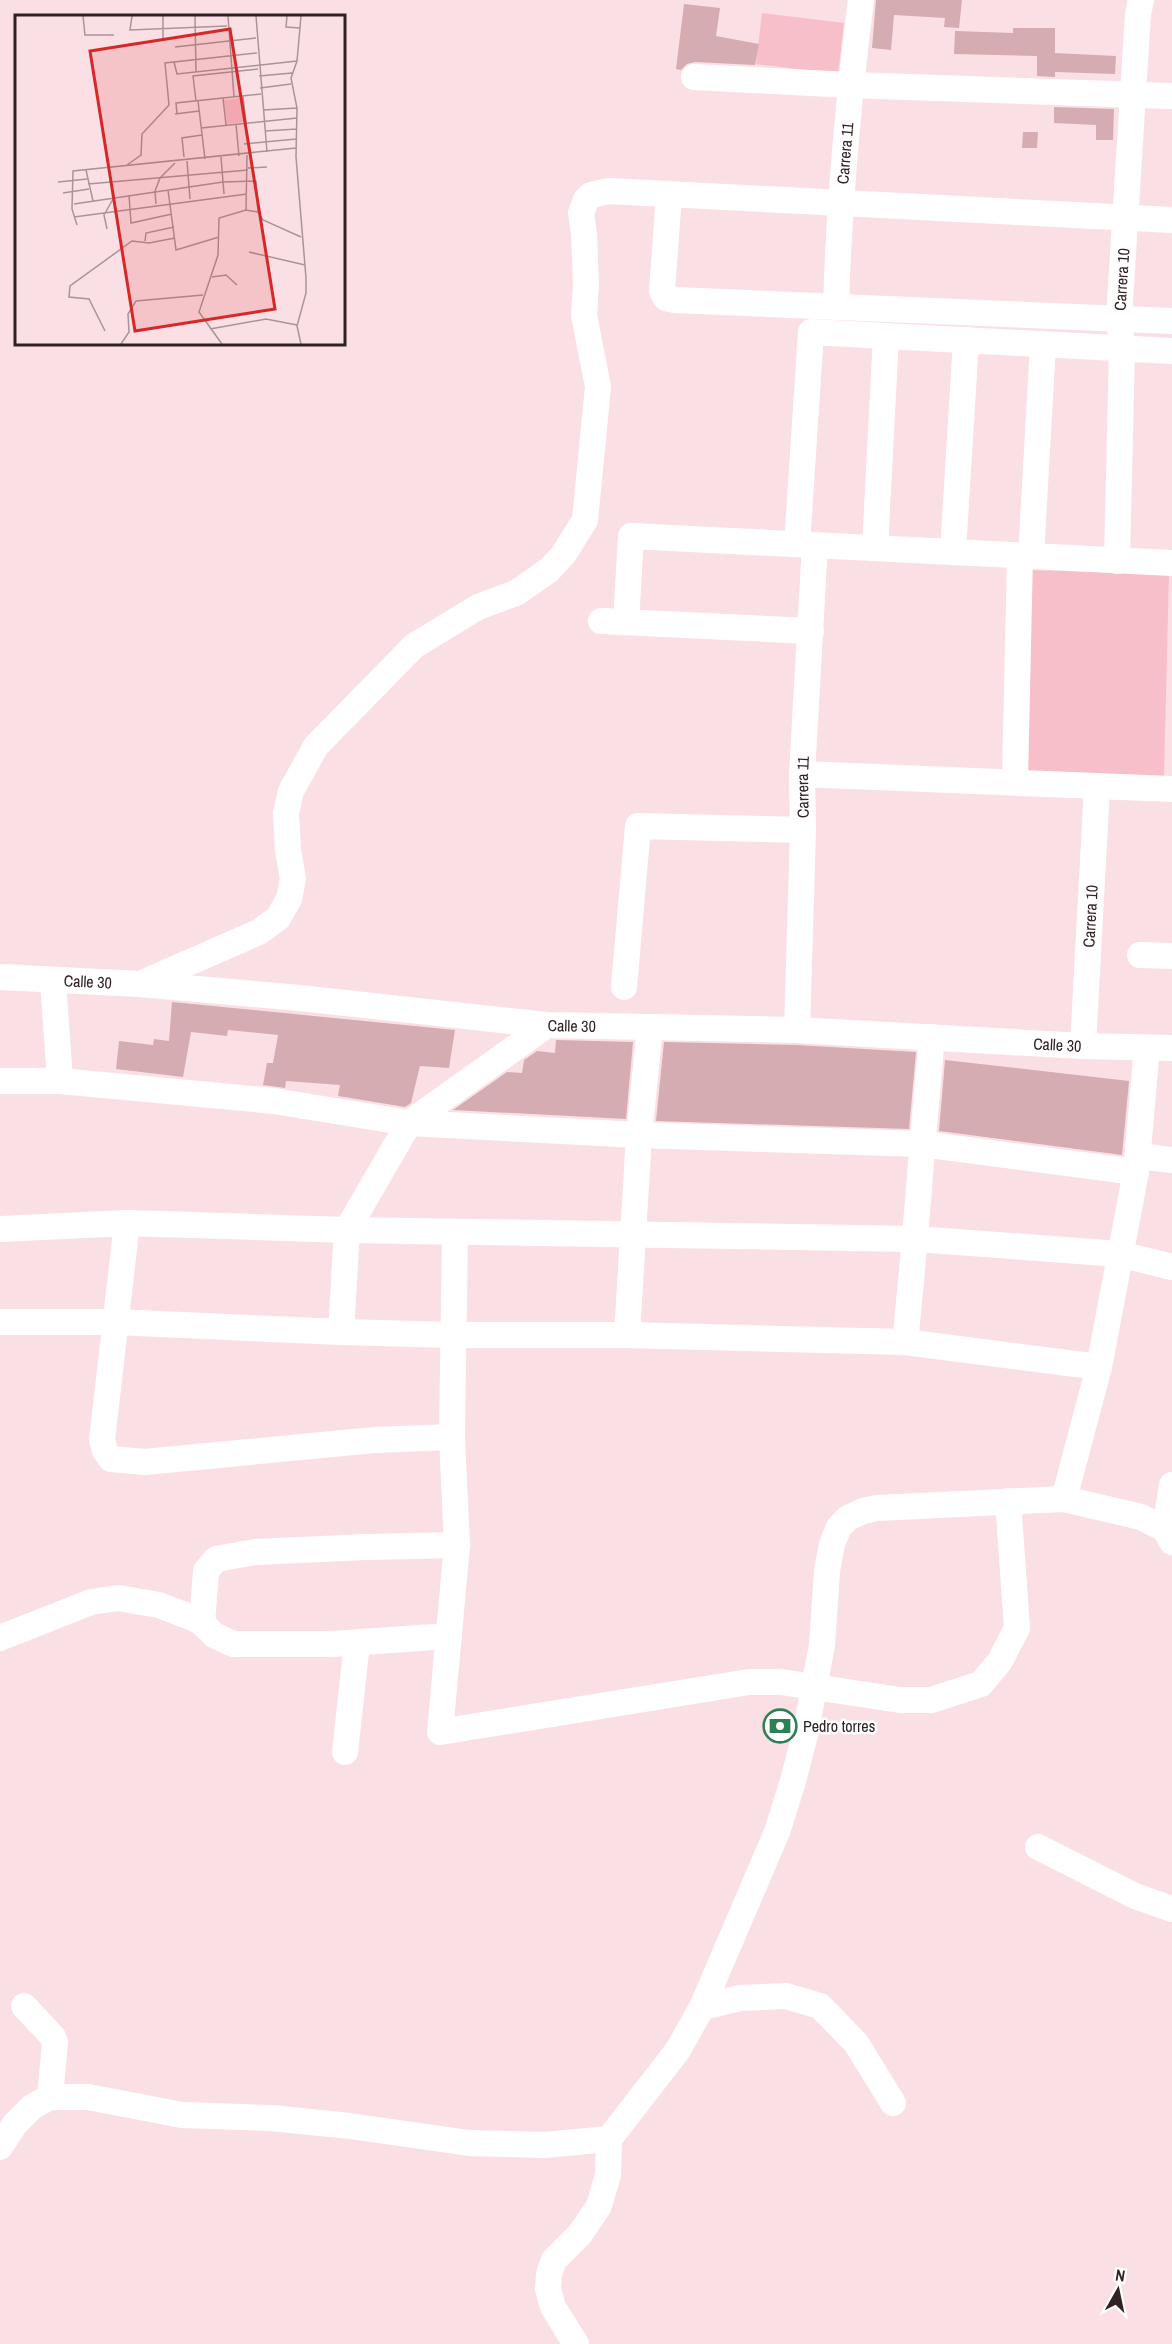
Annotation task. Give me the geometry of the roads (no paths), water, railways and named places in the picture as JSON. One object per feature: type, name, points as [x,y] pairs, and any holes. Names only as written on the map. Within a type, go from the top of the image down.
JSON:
[{"type":"street","name":"Carrera 11","points":[[836,307],[839,203],[861,0]]},
{"type":"street","name":"Carrera 10","points":[[1117,561],[1122,348],[1119,318],[1138,14],[1141,0]]},
{"type":"street","points":[[694,77],[1172,96]]},
{"type":"street","points":[[140,984],[259,932],[278,918],[289,899],[293,879],[288,850],[286,813],[291,790],[316,746],[414,646],[478,608],[497,602],[533,583],[563,555],[575,538],[585,520],[598,387],[584,315],[586,283],[581,213],[582,206],[591,195],[603,191],[1172,220]]},
{"type":"street","points":[[669,195],[662,291],[666,298],[1172,321]]},
{"type":"street","name":"Carrera 11","points":[[797,1030],[803,830],[802,774],[811,631],[806,544],[811,332],[886,336]]},
{"type":"street","points":[[875,548],[886,336],[1172,351]]},
{"type":"street","points":[[952,552],[966,340]]},
{"type":"street","points":[[1015,781],[1025,556],[1043,344]]},
{"type":"street","points":[[811,631],[614,621],[631,536],[1172,563]]},
{"type":"street","points":[[802,774],[1172,789]]},
{"type":"street","name":"Carrera 10","points":[[1083,1046],[1097,787]]},
{"type":"street","points":[[624,987],[638,826],[803,830]]},
{"type":"street","points":[[1140,955],[1172,956]]},
{"type":"street","name":"Calle 30","points":[[0,977],[140,984],[300,998],[547,1025],[797,1030],[1083,1046],[1172,1048]]},
{"type":"street","points":[[53,981],[60,1081]]},
{"type":"street","points":[[340,1332],[347,1230],[409,1124],[547,1025]]},
{"type":"street","points":[[627,1335],[639,1135],[650,1027]]},
{"type":"street","points":[[905,1342],[916,1239],[932,1037]]},
{"type":"street","points":[[1064,1499],[1099,1367],[1137,1164],[1147,1048]]},
{"type":"street","points":[[0,1081],[60,1081],[274,1101],[409,1124],[639,1135],[922,1144],[1137,1164],[1172,1160]]},
{"type":"street","points":[[127,1223],[102,1440],[105,1451],[111,1459],[144,1462],[374,1440],[452,1437]]},
{"type":"street","points":[[0,1229],[127,1223],[347,1230],[916,1239],[1119,1254],[1172,1268]]},
{"type":"street","points":[[456,1232],[452,1437],[458,1545],[440,1732],[749,1682],[781,1682],[900,1700],[931,1700],[981,1684],[1000,1661],[1017,1628],[1008,1501]]},
{"type":"street","points":[[0,1322],[116,1322],[453,1335],[627,1335],[905,1342],[1099,1367]]},
{"type":"street","points":[[576,2344],[553,2307],[548,2289],[549,2274],[554,2260],[580,2234],[599,2206],[608,2175],[609,2139],[678,2050],[702,2007],[777,1832],[805,1735],[822,1645],[827,1571],[838,1527],[848,1518],[862,1511],[877,1508],[1064,1499],[1140,1517],[1169,1536],[1172,1485]]},
{"type":"street","points":[[202,1623],[206,1571],[216,1558],[255,1552],[366,1546],[458,1545]]},
{"type":"street","points":[[0,1638],[91,1602],[118,1598],[159,1605],[202,1623],[214,1635],[233,1644],[357,1643],[448,1636]]},
{"type":"street","points":[[345,1752],[357,1643]]},
{"type":"street","points":[[1038,1847],[1135,1896],[1172,1910]]},
{"type":"street","points":[[702,2007],[740,1998],[786,1996],[820,2006],[856,2043],[892,2103]]},
{"type":"street","points":[[24,2006],[55,2042],[50,2097]]},
{"type":"street","points":[[0,2148],[15,2124],[32,2107],[50,2097],[88,2097],[182,2115],[271,2118],[362,2127],[470,2143],[544,2145],[609,2139]]},
{"type":"place","name":"Pedro torres","points":[[780,1726]]}]
